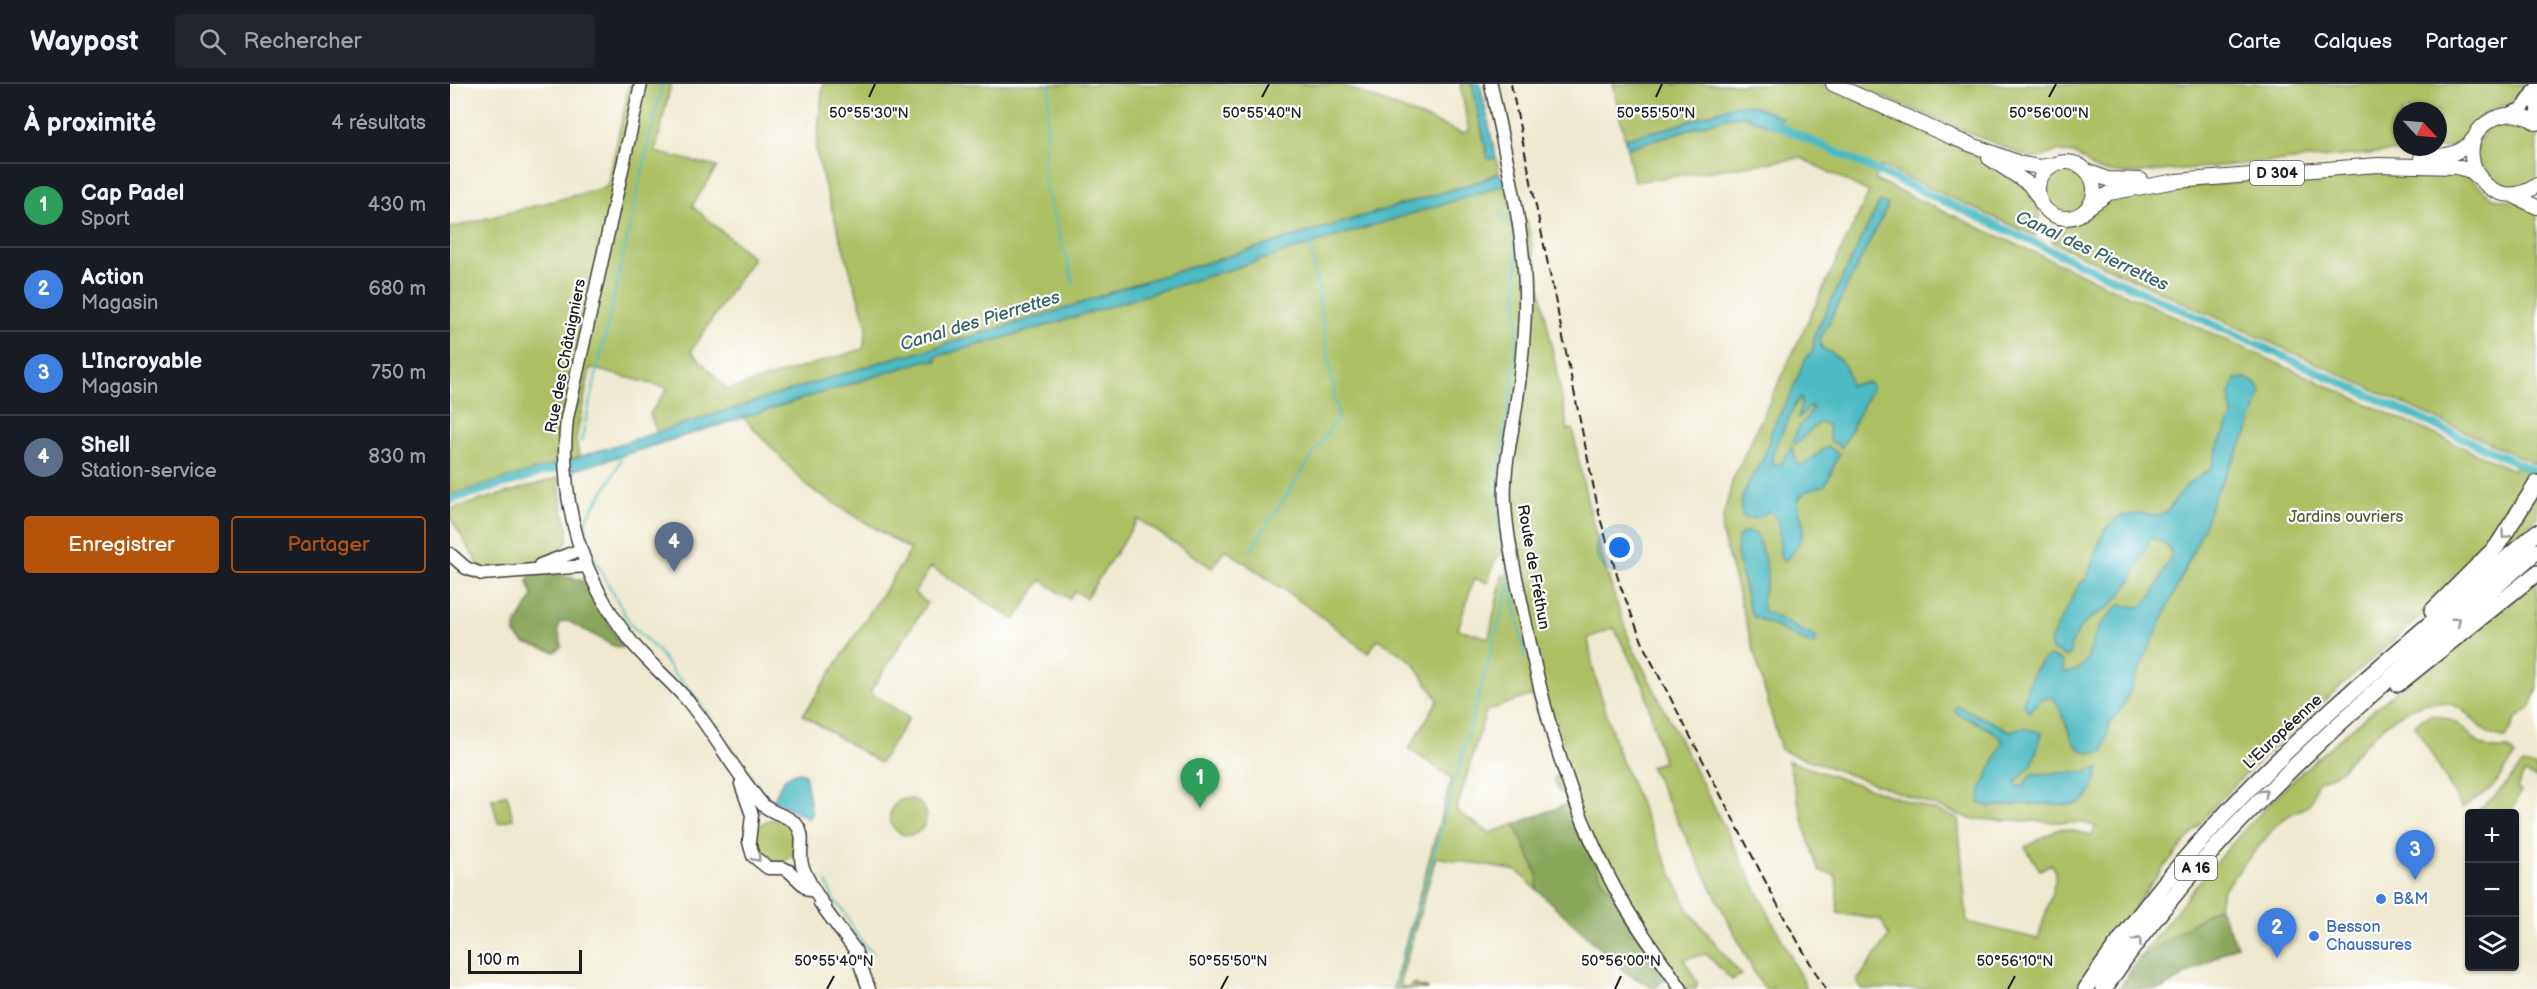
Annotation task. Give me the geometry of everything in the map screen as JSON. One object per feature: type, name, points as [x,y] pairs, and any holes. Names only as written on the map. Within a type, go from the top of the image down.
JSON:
[{"type":"highway","points":[[2330,712],[2492,551],[2511,527],[2536,484]]},
{"type":"highway","name":"L'Européenne","points":[[2086,989],[2147,904],[2209,831],[2268,770],[2330,712],[2537,532]]},
{"type":"highway","name":"L'Européenne","points":[[2104,989],[2160,912],[2210,852],[2262,796],[2333,728],[2537,551]]},
{"type":"highway","points":[[2333,728],[2379,699],[2537,573]]},
{"type":"main road","points":[[1833,84],[1951,137],[2028,166],[2040,167],[2072,163],[2085,169],[2091,178],[2094,189],[2092,200],[2086,209],[2075,217],[2062,218],[2050,213],[2032,187],[2023,179],[1951,137]]},
{"type":"main road","points":[[2537,123],[2523,116],[2510,114],[2491,120],[2477,134],[2472,156],[2479,178],[2494,191],[2510,195],[2537,207]]},
{"type":"main road","name":"D 304","points":[[2086,209],[2109,193],[2176,181],[2378,165],[2451,154],[2467,147],[2477,134]]},
{"type":"main road","points":[[2041,201],[2038,191],[2040,180],[2046,171],[2056,164]]},
{"type":"main road","name":"D 304","points":[[2378,165],[2457,166],[2471,171],[2479,178]]},
{"type":"main road","name":"D 304","points":[[2085,169],[2095,176],[2107,178],[2176,181]]},
{"type":"main road","points":[[2510,195],[2523,193],[2537,186]]},
{"type":"street","name":"Rue des Châtaigniers","points":[[641,84],[570,402],[565,458],[571,518],[586,566],[600,595],[623,631],[687,700],[763,805],[777,815],[789,819],[798,828],[802,837],[800,852],[804,872],[855,950],[868,989]]},
{"type":"street","name":"Route de Fréthun","points":[[1491,84],[1523,247],[1525,311],[1519,380],[1506,465],[1505,502],[1512,558],[1550,726],[1584,824],[1620,898],[1681,989]]},
{"type":"street","points":[[2510,114],[2523,108],[2537,87]]},
{"type":"street","points":[[2537,99],[2537,116]]},
{"type":"street","points":[[450,554],[466,568],[492,574],[548,563],[580,550]]},
{"type":"street","points":[[518,570],[586,566]]},
{"type":"street","name":"Rue des Châtaigniers","points":[[733,766],[751,812],[752,830],[749,842],[755,860],[768,868],[783,868],[798,878],[825,907]]},
{"type":"street","points":[[752,830],[764,818],[777,815]]},
{"type":"street","points":[[783,868],[793,862],[800,852]]},
{"type":"green space","points":[[630,84],[671,84],[655,152],[717,167],[692,206],[753,258],[691,351],[728,390],[863,349],[867,327],[816,150],[823,84],[1339,84],[1462,133],[1469,131],[1460,84],[1472,84],[1488,159],[1496,158],[1500,176],[1492,175],[1481,181],[1125,287],[1076,305],[910,355],[903,355],[657,433],[650,414],[668,388],[590,368],[576,439],[579,457],[450,495],[450,228],[607,187]]},
{"type":"green space","name":"Jardins ouvriers","points":[[1613,84],[1822,84],[1993,164],[2031,192],[2040,216],[2035,236],[1881,166],[1875,180],[2513,470],[2515,466],[2537,477],[2537,518],[2508,544],[2493,544],[2414,622],[2274,745],[2217,803],[2160,872],[2074,989],[1861,989],[1857,981],[1889,936],[1881,920],[1838,913],[1836,875],[1819,871],[1808,839],[1788,761],[1958,818],[1967,922],[2038,939],[2055,882],[2055,870],[2051,864],[2040,870],[2025,847],[2060,828],[2092,835],[2096,827],[2085,823],[1971,819],[1781,750],[1722,534],[1723,518],[1733,479],[1869,192],[1801,158],[1634,182]]},
{"type":"green space","points":[[1851,84],[2535,84],[2518,103],[2491,110],[2481,117],[2464,139],[2451,147],[2447,147],[2447,102],[2393,102],[2393,152],[2124,174],[2096,170],[2077,155],[2057,151],[2040,158],[2030,158]]},
{"type":"green space","points":[[2513,119],[2537,129],[2537,179],[2520,187],[2505,187],[2493,182],[2484,171],[2479,159],[2478,145],[2483,133],[2495,124]]},
{"type":"green space","points":[[2067,167],[2083,174],[2090,190],[2083,206],[2067,213],[2051,206],[2044,190],[2051,174]]},
{"type":"green space","points":[[2434,168],[2461,170],[2493,198],[2520,202],[2537,212],[2537,465],[2052,242],[2066,225],[2082,220],[2115,194],[2301,176]]},
{"type":"green space","points":[[1505,185],[1516,221],[1527,220],[1568,430],[1573,429],[1583,484],[1597,538],[1631,644],[1807,989],[1765,989],[1757,978],[1650,766],[1663,762],[1644,687],[1614,628],[1588,638],[1593,669],[1618,751],[1689,911],[1741,975],[1732,980],[1706,954],[1684,959],[1697,982],[1696,989],[1685,989],[1629,922],[1599,874],[1565,794],[1559,792],[1554,779],[1558,772],[1532,695],[1486,711],[1456,811],[1490,833],[1515,824],[1538,876],[1537,890],[1517,871],[1436,857],[1399,985],[1410,989],[1393,989],[1452,778],[1409,749],[1438,700],[1414,663],[1378,639],[1368,653],[1318,614],[1225,549],[1212,568],[1138,519],[1086,598],[1075,591],[1069,599],[1041,580],[1015,620],[931,567],[914,593],[927,603],[870,692],[909,718],[880,763],[803,715],[911,550],[809,488],[743,417]],"holes":[[[1507,549],[1511,574],[1502,576],[1489,638],[1458,629],[1474,578],[1488,583],[1495,560]]]},
{"type":"green space","points":[[558,478],[568,527],[565,544],[557,552],[533,563],[481,569],[450,517],[450,509]]},
{"type":"green space","points":[[2537,565],[2537,690],[2530,708],[2516,719],[2506,738],[2496,737],[2482,729],[2465,712],[2450,704],[2435,702],[2407,710],[2382,728],[2342,769],[2317,783],[2308,806],[2277,824],[2223,890],[2218,906],[2137,961],[2226,850],[2285,788],[2369,714],[2516,597],[2510,589]]},
{"type":"green space","points":[[553,573],[583,581],[623,648],[614,646],[568,621],[560,622],[558,630],[562,646],[555,652],[524,643],[515,634],[515,626],[533,596],[528,582],[529,576]]},
{"type":"green space","points":[[2431,715],[2452,720],[2481,745],[2491,749],[2509,749],[2515,756],[2492,788],[2462,808],[2415,725],[2421,719]]},
{"type":"green space","points":[[2523,764],[2536,767],[2537,778],[2524,773],[2517,789],[2521,791],[2513,809],[2480,809],[2495,796]]},
{"type":"green space","points":[[507,794],[513,819],[498,823],[492,799]]},
{"type":"green space","points":[[908,799],[920,805],[926,817],[920,829],[908,835],[896,829],[890,817],[896,805]]},
{"type":"green space","points":[[1568,804],[1599,874],[1667,977],[1654,989],[1625,972],[1537,890],[1538,876],[1515,824]]},
{"type":"green space","points":[[776,819],[791,826],[798,841],[791,856],[776,863],[761,856],[754,841],[761,826]]},
{"type":"green space","points":[[2218,906],[2237,945],[2162,989],[2119,989],[2137,961]]},
{"type":"green space","points":[[1412,984],[1429,989],[1410,989]]},
{"type":"water","points":[[1472,84],[1480,84],[1496,158],[1488,159]]},
{"type":"water","points":[[1735,105],[1751,105],[1782,118],[1774,128],[1745,116],[1730,117],[1627,148],[1625,138],[1675,126]]},
{"type":"water","points":[[1496,174],[1502,176],[1505,185],[1042,327],[935,357],[937,361],[927,360],[572,471],[572,459],[903,355],[910,355],[1076,305],[1125,287],[1481,181]]},
{"type":"water","points":[[1880,201],[1888,205],[1820,340],[1822,348],[1842,362],[1848,372],[1850,385],[1867,382],[1872,385],[1871,390],[1842,447],[1830,441],[1828,425],[1821,422],[1796,444],[1792,443],[1798,429],[1813,409],[1811,406],[1798,418],[1802,399],[1800,398],[1796,403],[1773,452],[1772,465],[1781,464],[1791,447],[1798,465],[1803,465],[1828,446],[1839,454],[1826,484],[1806,491],[1800,497],[1798,502],[1803,533],[1796,548],[1785,561],[1781,559],[1779,527],[1774,516],[1770,511],[1757,518],[1743,517],[1741,502],[1743,494],[1765,454],[1773,427],[1812,350],[1814,336]]},
{"type":"water","points":[[2245,378],[2257,384],[2261,393],[2249,430],[2214,497],[2204,527],[2122,708],[2109,724],[2104,751],[2091,753],[2082,750],[2075,744],[2052,697],[2041,700],[2029,712],[2023,704],[2035,670],[2049,656],[2062,661],[2065,673],[2074,671],[2084,663],[2097,631],[2119,605],[2140,607],[2153,595],[2172,553],[2163,543],[2150,539],[2132,579],[2107,609],[2095,615],[2080,628],[2070,647],[2071,653],[2067,657],[2052,650],[2050,641],[2079,585],[2087,577],[2104,531],[2118,517],[2142,513],[2158,516],[2167,511],[2188,484],[2211,469],[2218,446],[2232,417],[2230,394],[2236,379]]},
{"type":"water","points":[[1746,532],[1756,533],[1765,563],[1767,577],[1762,601],[1764,611],[1817,638],[1813,645],[1753,616],[1749,608],[1737,553],[1738,536]]},
{"type":"water","points":[[1958,706],[2010,731],[2022,727],[2042,733],[2033,763],[2015,783],[2017,787],[2024,785],[2032,774],[2083,772],[2100,768],[2091,792],[2084,801],[2074,805],[2023,804],[1990,807],[1979,803],[1981,790],[2003,741],[1991,730],[1958,714],[1954,710]]},
{"type":"water","points":[[800,772],[805,774],[812,815],[808,818],[774,801],[785,779]]},
{"type":"waterway","points":[[581,442],[662,84]]},
{"type":"waterway","points":[[1050,84],[1043,179],[1074,284]]},
{"type":"waterway","name":"Canal des Pierrettes","points":[[1768,121],[2537,472]]},
{"type":"waterway","points":[[1499,214],[1513,226],[1517,270],[1518,330],[1511,393],[1497,478],[1498,521],[1504,553]]},
{"type":"waterway","points":[[1250,551],[1338,417],[1310,243]]},
{"type":"waterway","points":[[623,452],[611,480],[585,521],[593,556],[630,624],[658,651],[675,675],[691,690],[752,778],[766,796],[774,801]]},
{"type":"waterway","name":"Canal des Pierrettes","points":[[450,500],[570,464]]},
{"type":"waterway","points":[[1507,566],[1525,657]]},
{"type":"waterway","points":[[1394,989],[1510,583]]},
{"type":"waterway","points":[[827,883],[833,899],[843,910],[858,937],[872,953]]},
{"type":"railway","points":[[1511,84],[1600,518],[1620,585],[1645,649],[1785,919],[1825,989]]},
{"type":"place","name":"Shell","points":[[674,572]]},
{"type":"place","name":"Cap Padel","points":[[1200,808]]},
{"type":"place","name":"L'Incroyable","points":[[2415,880]]},
{"type":"place","name":"B&M","points":[[2381,899]]},
{"type":"place","name":"Besson Chaussures","points":[[2314,936]]},
{"type":"place","name":"Action","points":[[2277,958]]}]
